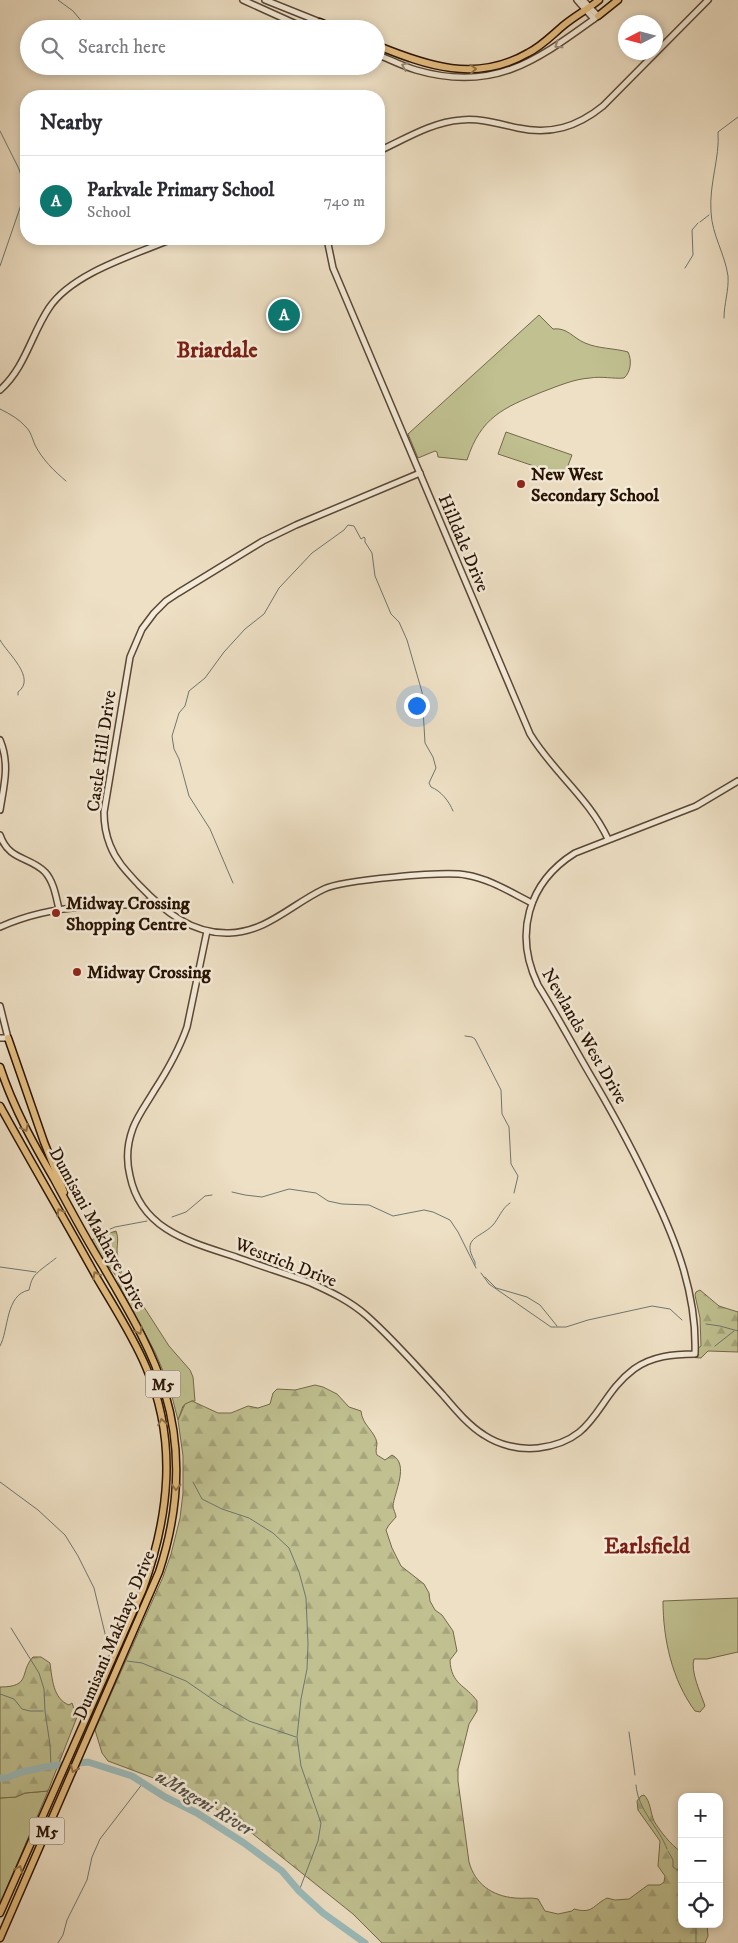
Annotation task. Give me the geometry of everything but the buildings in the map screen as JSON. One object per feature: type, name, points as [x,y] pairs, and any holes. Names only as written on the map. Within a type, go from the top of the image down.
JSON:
[{"type":"main road","points":[[385,49],[417,62],[461,70],[499,65],[528,54],[599,0]]},
{"type":"main road","points":[[596,18],[618,0]]},
{"type":"main road","points":[[8,1038],[44,1142],[76,1220]]},
{"type":"main road","name":"Dumisani Makhaye Drive","points":[[0,1067],[17,1113],[122,1299],[153,1360],[163,1385],[171,1414],[177,1463],[174,1518],[162,1563],[150,1596],[0,1938]]},
{"type":"main road","name":"Dumisani Makhaye Drive","points":[[0,1106],[140,1354],[154,1386],[164,1436],[166,1489],[162,1524],[143,1589],[0,1913]]},
{"type":"street","points":[[243,0],[287,20]]},
{"type":"street","points":[[265,0],[315,20]]},
{"type":"street","points":[[385,58],[414,69],[437,75],[474,77],[498,74],[534,60],[596,18],[577,0]]},
{"type":"street","points":[[584,0],[588,9]]},
{"type":"street","points":[[385,148],[434,126],[460,120],[478,120],[542,131],[576,124],[590,117],[603,106],[708,0]]},
{"type":"street","points":[[0,390],[13,378],[47,310],[63,291],[86,276],[158,245]]},
{"type":"street","name":"Hilldale Drive","points":[[328,245],[333,268],[530,734],[543,754],[593,811],[608,839]]},
{"type":"street","name":"Castle Hill Drive","points":[[420,473],[296,525],[263,541],[166,601],[154,613],[142,628],[130,657],[104,812],[107,835],[114,855],[153,900],[178,920],[207,931],[228,933],[258,927],[330,886],[406,877],[465,874],[482,878],[532,903]]},
{"type":"street","points":[[0,740],[7,766],[0,810]]},
{"type":"street","name":"Newlands West Drive","points":[[695,1354],[693,1309],[683,1265],[671,1231],[630,1145],[538,985],[530,968],[525,933],[532,903],[543,882],[565,859],[583,849],[696,806],[738,782]]},
{"type":"street","points":[[0,835],[9,851],[35,865],[46,874],[53,886],[59,909]]},
{"type":"street","points":[[0,927],[32,915],[59,909],[134,904],[153,900]]},
{"type":"street","name":"Westrich Drive","points":[[207,931],[187,1027],[167,1071],[134,1125],[130,1139],[127,1161],[132,1186],[139,1201],[156,1222],[177,1236],[311,1283],[349,1302],[381,1330],[472,1426],[482,1434],[508,1446],[531,1449],[563,1442],[590,1423],[620,1382],[635,1368],[658,1358],[680,1354],[695,1354]]},
{"type":"street","points":[[0,1006],[3,1030],[8,1038]]},
{"type":"street","points":[[0,1038],[8,1038]]},
{"type":"green space","points":[[539,315],[553,329],[566,331],[585,343],[628,352],[630,366],[628,373],[624,378],[599,377],[566,383],[516,403],[495,416],[479,433],[467,460],[438,457],[435,451],[418,458],[408,434]]},
{"type":"green space","points":[[506,432],[572,455],[564,476],[498,454]]},
{"type":"green space","points":[[116,1231],[118,1239],[117,1254],[121,1274],[113,1267],[97,1237]]},
{"type":"green space","points":[[97,1237],[113,1267],[133,1290],[169,1346],[190,1370],[193,1377],[195,1401],[183,1406],[178,1420],[169,1385],[155,1352],[116,1276],[92,1240]]},
{"type":"green space","points":[[700,1290],[719,1306],[738,1312],[738,1352],[708,1351],[701,1358],[687,1357],[701,1346],[700,1318],[695,1295]]},
{"type":"green space","points":[[315,1385],[323,1387],[337,1394],[349,1407],[361,1411],[364,1420],[376,1439],[377,1455],[385,1460],[392,1455],[400,1465],[400,1479],[393,1506],[396,1517],[386,1530],[401,1566],[424,1584],[435,1610],[442,1615],[453,1631],[457,1651],[450,1660],[453,1675],[477,1701],[477,1711],[469,1724],[458,1769],[469,1862],[475,1877],[492,1892],[507,1897],[538,1899],[545,1911],[558,1914],[574,1909],[589,1910],[607,1898],[615,1900],[629,1899],[648,1885],[660,1885],[664,1882],[665,1876],[658,1866],[660,1841],[638,1810],[637,1801],[644,1795],[656,1825],[678,1850],[678,1928],[707,1928],[708,1936],[705,1943],[382,1943],[353,1914],[248,1830],[191,1792],[108,1761],[102,1753],[95,1730],[163,1577],[180,1518],[183,1493],[183,1456],[178,1420],[185,1404],[192,1401],[218,1413],[231,1413],[248,1406],[258,1408],[270,1404],[273,1393],[277,1389],[295,1390]]},
{"type":"green space","points":[[738,1598],[738,1652],[707,1659],[694,1659],[693,1670],[705,1706],[700,1712],[695,1711],[680,1686],[670,1659],[663,1615],[663,1601]]},
{"type":"green space","points":[[33,1657],[41,1657],[50,1663],[56,1693],[64,1702],[69,1705],[72,1703],[77,1717],[48,1791],[0,1798],[0,1687],[17,1684],[21,1681]]},
{"type":"green space","points":[[48,1791],[0,1904],[0,1798]]},
{"type":"waterway","points":[[58,0],[73,11],[81,20]]},
{"type":"waterway","points":[[724,318],[728,276],[712,220],[711,201],[718,132],[738,117]]},
{"type":"waterway","points":[[0,131],[20,172]]},
{"type":"waterway","points":[[0,266],[20,208]]},
{"type":"waterway","points":[[700,222],[709,215]]},
{"type":"waterway","points":[[685,268],[693,255],[692,230],[698,223]]},
{"type":"waterway","points":[[0,409],[26,427],[41,455],[66,481]]},
{"type":"waterway","points":[[233,883],[210,829],[189,796],[179,759],[174,749],[172,736],[179,713],[185,706],[189,691],[205,678],[224,652],[245,629],[264,614],[279,588],[312,553],[348,525],[354,526],[361,539],[365,538],[365,542],[372,553],[375,576],[391,614],[399,622],[407,640],[422,692],[425,743],[433,757],[436,768],[429,783],[431,787],[444,797],[453,811]]},
{"type":"waterway","points":[[0,640],[22,673],[23,686],[18,695]]},
{"type":"waterway","points":[[465,1036],[475,1039],[501,1090],[502,1114],[509,1127],[511,1164],[518,1176],[514,1193]]},
{"type":"waterway","points":[[232,1192],[262,1197],[289,1189],[316,1193],[328,1201],[342,1204],[369,1205],[393,1216],[424,1210],[433,1212],[450,1220],[476,1268]]},
{"type":"waterway","points":[[172,1217],[186,1212],[205,1196],[212,1195]]},
{"type":"waterway","points":[[475,1265],[471,1254],[471,1243],[493,1225],[510,1203]]},
{"type":"waterway","points":[[108,1230],[147,1221]]},
{"type":"waterway","points":[[0,1346],[9,1314],[16,1299],[21,1293],[29,1290],[34,1276],[56,1258]]},
{"type":"waterway","points":[[0,1267],[36,1272]]},
{"type":"waterway","points":[[481,1273],[489,1284],[551,1327],[566,1327],[588,1320],[652,1306],[670,1309],[682,1320]]},
{"type":"waterway","points":[[485,1277],[496,1288],[527,1297],[540,1305],[557,1326]]},
{"type":"waterway","points":[[706,1324],[738,1331]]},
{"type":"waterway","points":[[715,1346],[734,1331]]},
{"type":"waterway","points":[[0,1482],[38,1510],[65,1535],[94,1588],[109,1650]]},
{"type":"waterway","points":[[193,1482],[202,1499],[222,1509],[249,1518],[273,1533],[289,1548],[299,1572],[306,1598],[307,1669],[301,1699],[297,1737],[301,1766],[321,1823],[318,1841],[299,1891]]},
{"type":"waterway","points":[[11,1628],[39,1673],[44,1689],[51,1766]]},
{"type":"waterway","points":[[127,1661],[142,1663],[186,1681],[249,1721],[296,1737]]},
{"type":"waterway","points":[[0,1694],[14,1699],[22,1709],[43,1711]]},
{"type":"waterway","points":[[629,1732],[635,1775]]},
{"type":"waterway","name":"uMngeni River","points":[[0,1778],[7,1778],[21,1772],[51,1766],[88,1762],[132,1776],[165,1797],[197,1813],[244,1843],[282,1871],[299,1891],[323,1913],[365,1943]]},
{"type":"waterway","points":[[58,1943],[87,1880],[92,1857],[100,1839],[143,1783]]},
{"type":"waterway","points":[[636,1785],[641,1803],[667,1849]]},
{"type":"waterway","points":[[668,1851],[673,1860],[673,1867],[678,1870]]},
{"type":"waterway","points":[[696,1928],[696,1943]]},
{"type":"place","name":"Parkvale Primary School","points":[[284,315]]},
{"type":"place","name":"New West Secondary School","points":[[521,484]]},
{"type":"place","name":"Midway Crossing Shopping Centre","points":[[56,913]]},
{"type":"place","name":"Midway Crossing","points":[[77,972]]},
{"type":"district","name":"Briardale","points":[[217,349]]},
{"type":"district","name":"Earlsfield","points":[[647,1545]]}]
